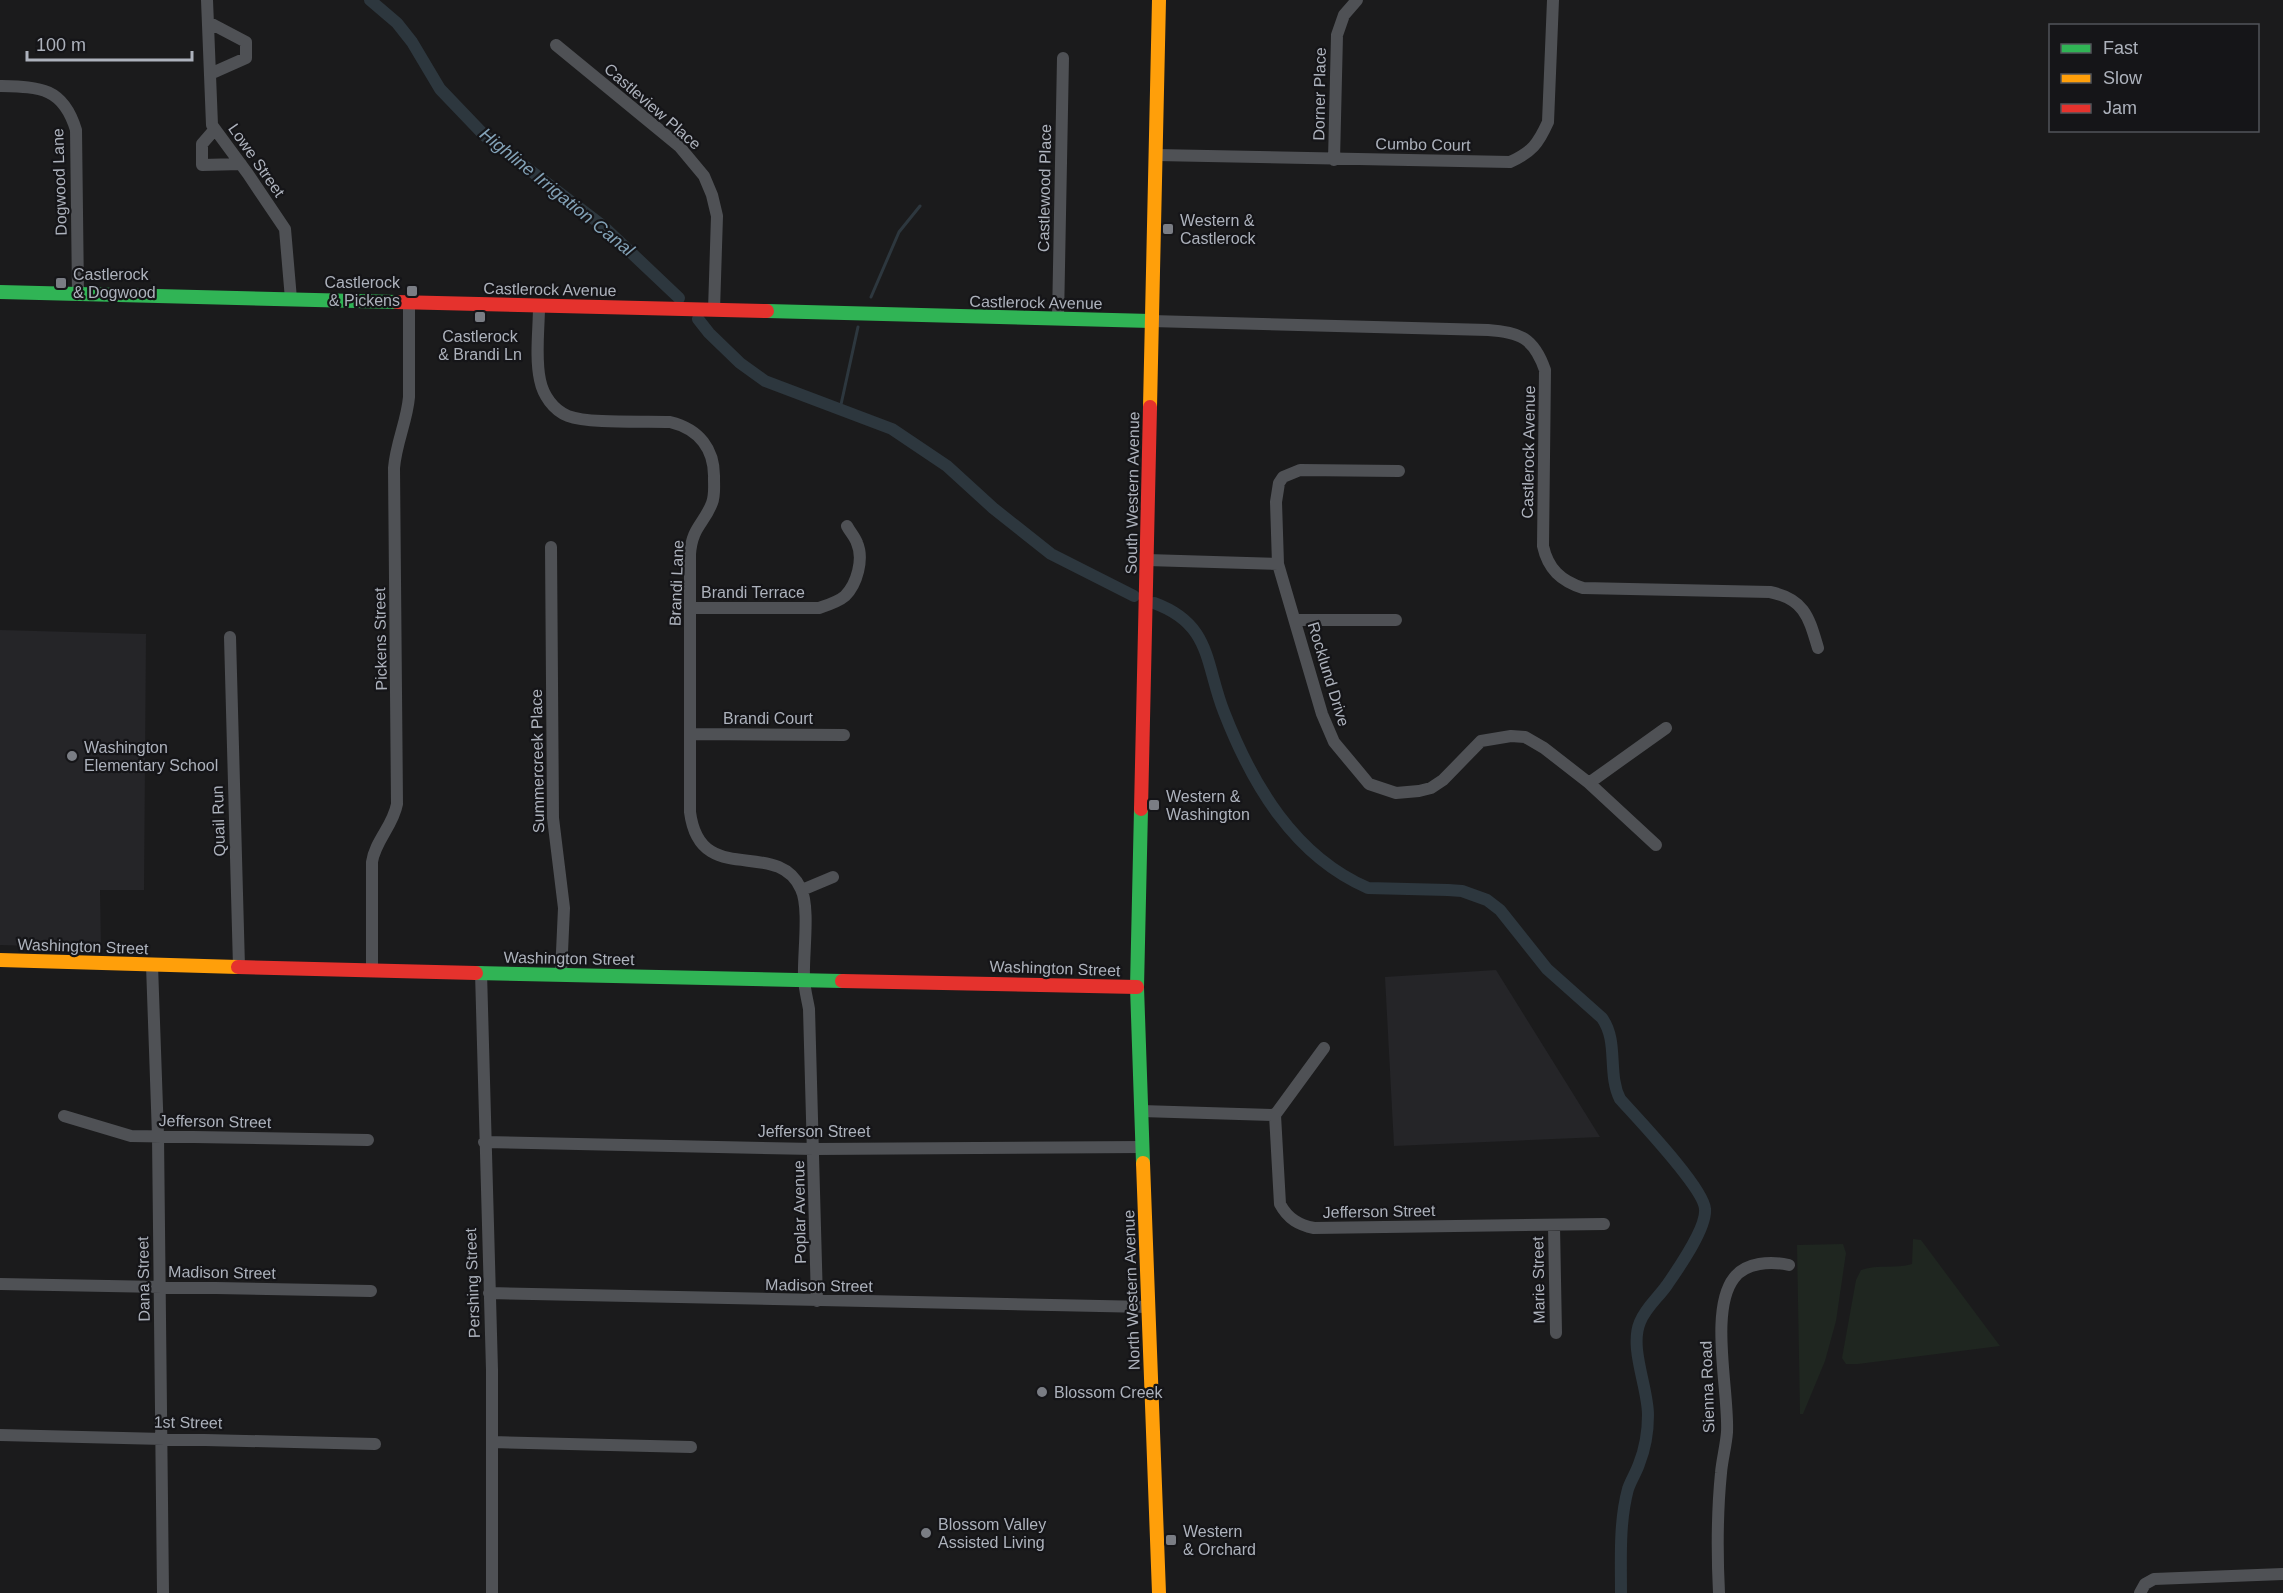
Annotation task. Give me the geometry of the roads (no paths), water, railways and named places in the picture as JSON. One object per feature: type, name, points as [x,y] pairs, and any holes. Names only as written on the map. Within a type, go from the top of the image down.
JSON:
[{"type":"street","name":"Lowe Street","points":[[207,0],[212,125],[285,229],[291,299]]},
{"type":"street","name":"South Western Avenue","points":[[1137,987],[1159,0]]},
{"type":"street","name":"Dorner Place","points":[[1334,160],[1337,35],[1344,15],[1358,0]]},
{"type":"street","name":"Cumbo Court","points":[[1156,155],[1510,162],[1528,154],[1540,140],[1548,122],[1553,0]]},
{"type":"street","points":[[208,22],[246,42],[246,58],[210,74]]},
{"type":"street","name":"Castleview Place","points":[[556,45],[678,146],[704,176],[717,216],[714,310]]},
{"type":"street","name":"Castlewood Place","points":[[1059,319],[1063,58]]},
{"type":"street","name":"Dogwood Lane","points":[[0,86],[50,91],[71,113],[76,130],[78,294]]},
{"type":"street","points":[[215,129],[202,144],[202,165],[241,164]]},
{"type":"street","name":"Castlerock Avenue","points":[[0,292],[1508,331],[1532,344],[1545,370],[1543,546],[1553,571],[1571,584],[1583,588],[1770,592],[1782,595],[1802,607],[1808,616],[1818,648]]},
{"type":"street","name":"Pickens Street","points":[[372,971],[372,862],[374,851],[393,819],[398,795],[394,468],[410,397],[409,302]]},
{"type":"street","name":"Brandi Lane","points":[[539,306],[539,379],[547,398],[559,411],[567,416],[584,419],[670,422],[690,429],[709,448],[714,465],[714,491],[711,506],[691,541],[690,812],[693,829],[705,846],[719,855],[733,860],[763,861],[777,866],[794,878],[802,890]]},
{"type":"street","name":"Rocklund Drive","points":[[1399,471],[1300,470],[1283,477],[1279,483],[1276,502],[1278,564],[1322,714],[1334,742],[1369,784],[1396,793],[1407,794],[1431,788],[1443,780],[1481,741],[1512,736],[1525,737],[1589,783],[1656,845]]},
{"type":"street","name":"Brandi Terrace","points":[[690,608],[819,608],[833,604],[853,586],[859,567],[858,544],[847,526]]},
{"type":"street","name":"Summercreek Place","points":[[551,547],[553,818],[564,908],[561,974]]},
{"type":"street","points":[[1147,561],[1278,564]]},
{"type":"street","points":[[1295,620],[1396,620]]},
{"type":"street","name":"Quail Run","points":[[230,637],[239,967]]},
{"type":"street","points":[[1589,783],[1666,728]]},
{"type":"street","name":"Brandi Court","points":[[691,734],[844,735]]},
{"type":"street","points":[[804,979],[802,890],[833,877]]},
{"type":"street","name":"Washington Street","points":[[0,960],[372,971],[1137,987]]},
{"type":"street","name":"Dana Street","points":[[152,965],[158,1136],[163,1593]]},
{"type":"street","name":"Pershing Street","points":[[481,972],[492,1442],[492,1593]]},
{"type":"street","name":"Poplar Avenue","points":[[804,979],[809,1009],[817,1301]]},
{"type":"street","name":"North Western Avenue","points":[[1137,987],[1159,1593]]},
{"type":"street","points":[[1141,1111],[1275,1114],[1324,1048]]},
{"type":"street","name":"Jefferson Street","points":[[1275,1114],[1280,1204],[1284,1212],[1293,1220],[1305,1226],[1314,1228],[1604,1224]]},
{"type":"street","name":"Jefferson Street","points":[[64,1116],[123,1135],[368,1140]]},
{"type":"street","name":"Jefferson Street","points":[[484,1142],[814,1149],[1143,1147]]},
{"type":"street","name":"Marie Street","points":[[1554,1226],[1556,1333]]},
{"type":"street","name":"Sienna Road","points":[[1719,1593],[1717,1542],[1721,1474],[1727,1432],[1722,1315],[1725,1295],[1734,1278],[1746,1269],[1771,1262],[1789,1265]]},
{"type":"street","name":"Madison Street","points":[[0,1284],[370,1291]]},
{"type":"street","name":"Madison Street","points":[[489,1293],[1148,1307]]},
{"type":"street","name":"1st Street","points":[[0,1435],[375,1444]]},
{"type":"street","points":[[492,1442],[691,1447]]},
{"type":"street","points":[[2140,1593],[2145,1584],[2154,1579],[2283,1574]]},
{"type":"waterway","name":"Highline Irrigation Canal","points":[[370,0],[397,23],[412,42],[440,89],[485,136],[603,226],[679,298]]},
{"type":"waterway","points":[[871,297],[899,232],[920,206]]},
{"type":"waterway","name":"Highline Irrigation Canal","points":[[698,319],[740,363],[765,381],[892,429],[947,466],[993,508],[1051,554],[1134,596]]},
{"type":"waterway","points":[[840,409],[858,327]]},
{"type":"waterway","name":"Highline Irrigation Canal","points":[[1154,603],[1187,622],[1197,634],[1204,647],[1224,712],[1235,739],[1262,791],[1297,837],[1318,857],[1342,874],[1368,888],[1462,891],[1487,900],[1500,910],[1547,969],[1602,1018],[1610,1037],[1614,1079],[1620,1099],[1682,1170],[1702,1199],[1705,1209],[1704,1217],[1697,1237],[1664,1290],[1645,1312],[1637,1332],[1638,1355],[1648,1421],[1643,1452],[1628,1489],[1623,1514],[1621,1593]]},
{"type":"place","name":"Western & Castlerock","points":[[1168,229]]},
{"type":"place","name":"Castlerock & Dogwood","points":[[61,283]]},
{"type":"place","name":"Castlerock & Pickens","points":[[412,291]]},
{"type":"place","name":"Castlerock & Brandi Ln","points":[[480,317]]},
{"type":"place","name":"Washington Elementary School","points":[[72,756]]},
{"type":"place","name":"Western & Washington","points":[[1154,805]]},
{"type":"place","name":"Blossom Creek","points":[[1042,1392]]},
{"type":"place","name":"Blossom Valley Assisted Living","points":[[926,1533]]},
{"type":"place","name":"Western & Orchard","points":[[1171,1540]]}]
